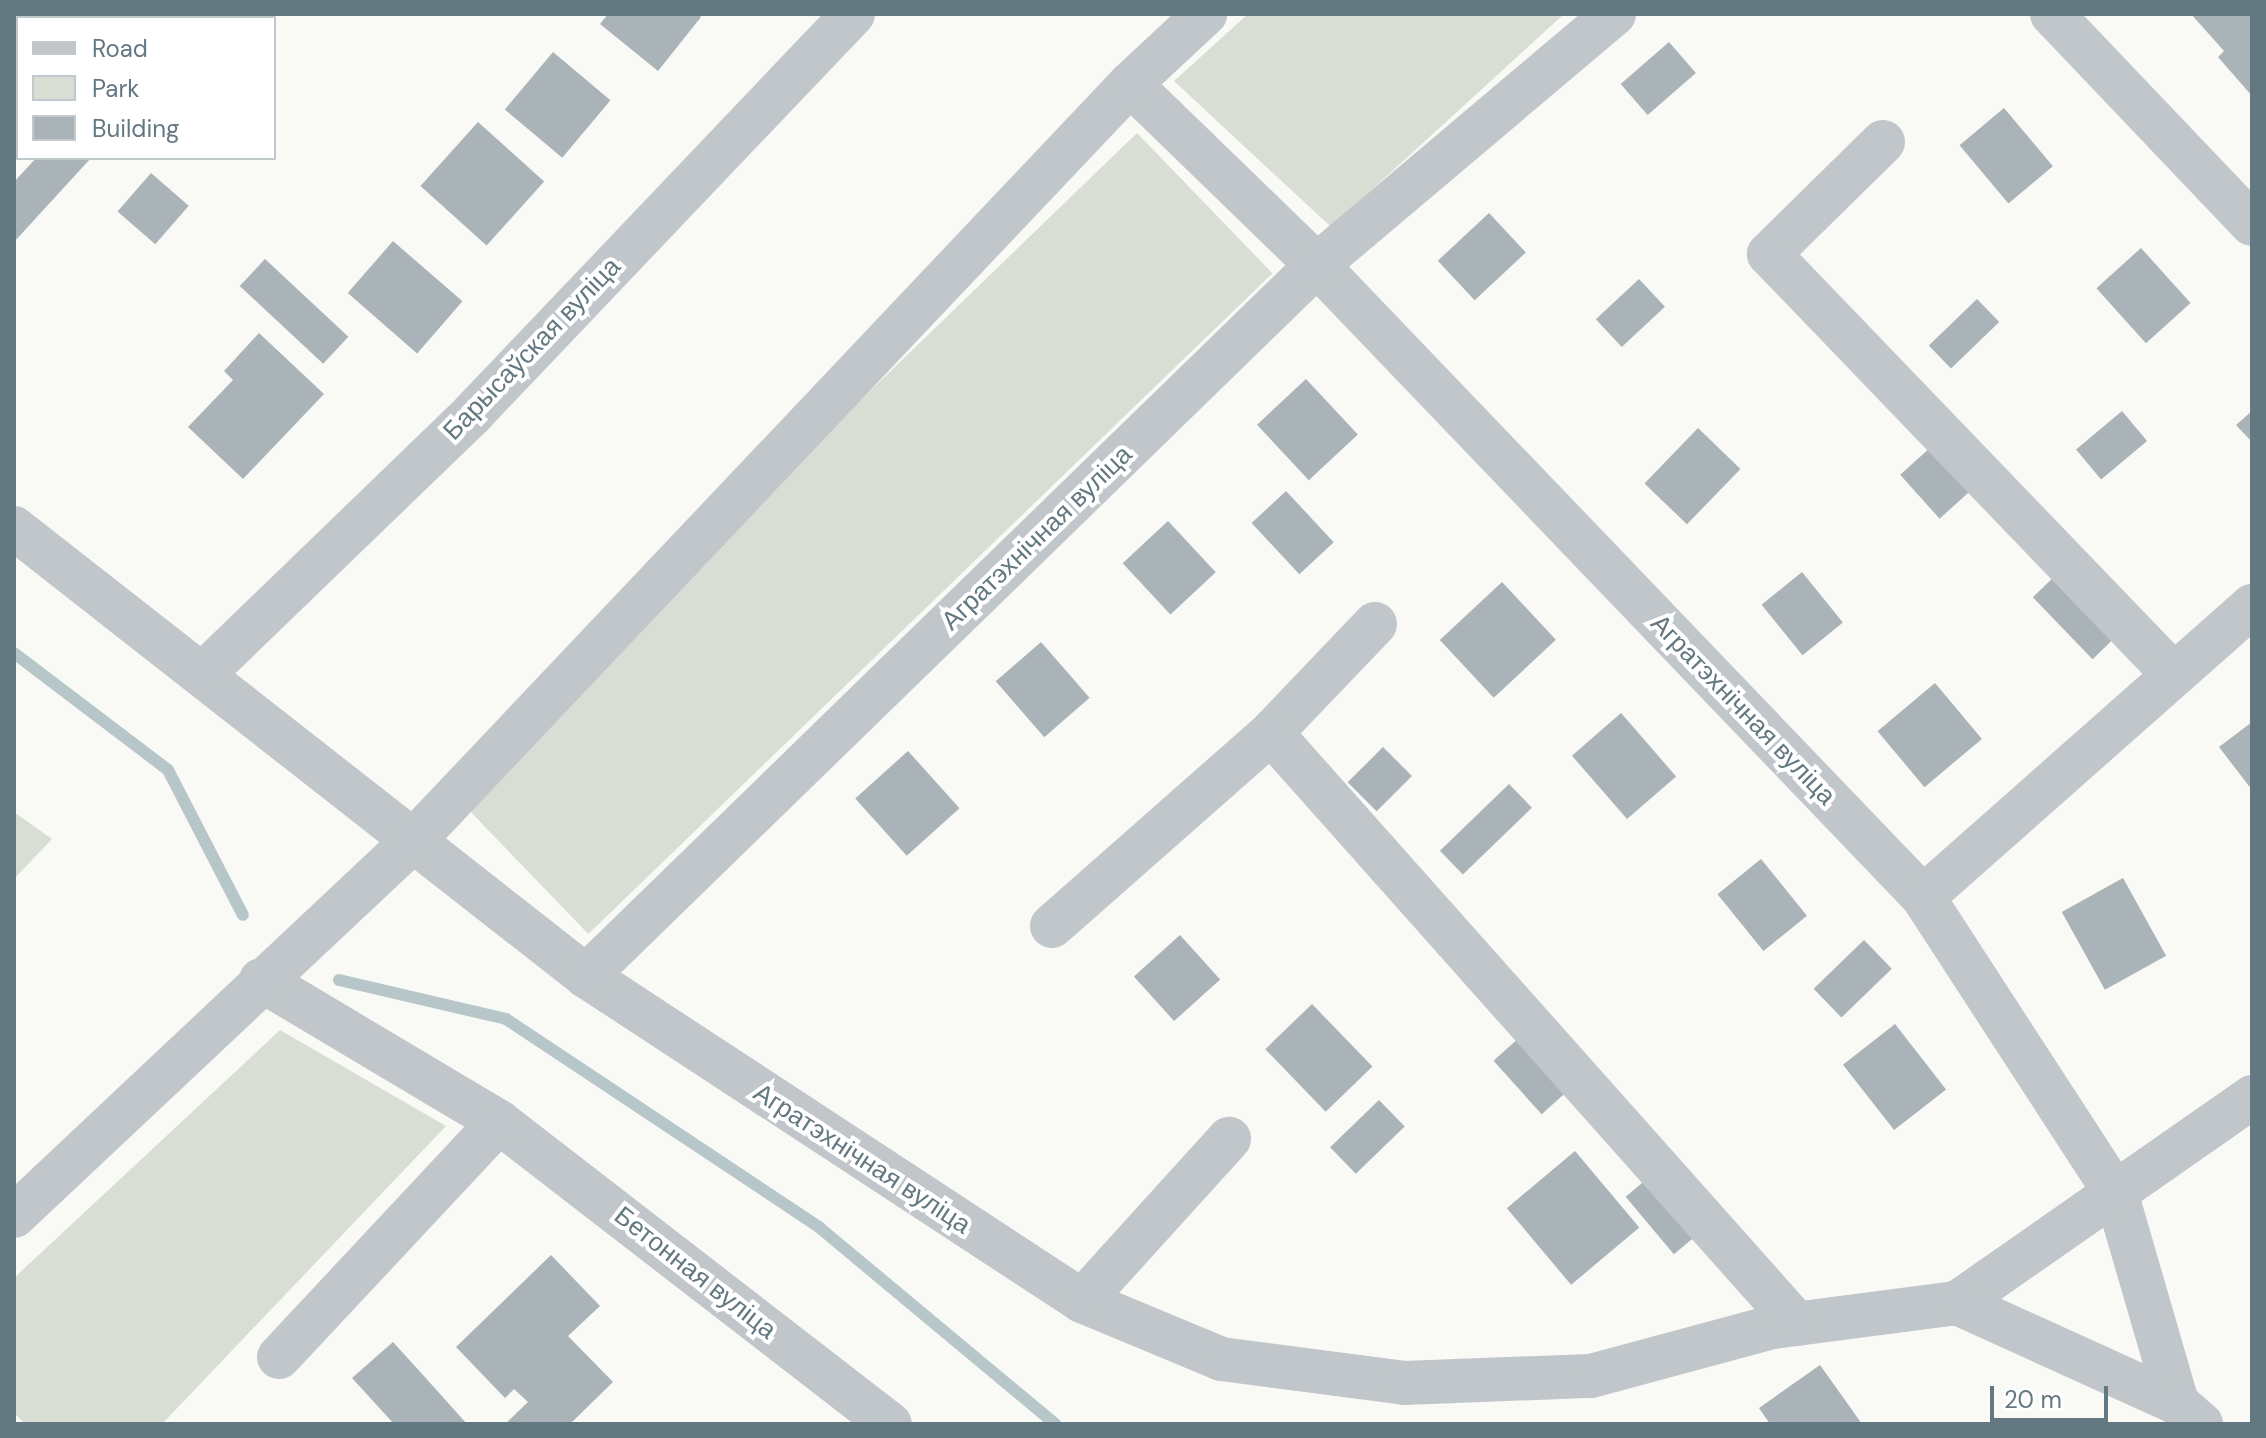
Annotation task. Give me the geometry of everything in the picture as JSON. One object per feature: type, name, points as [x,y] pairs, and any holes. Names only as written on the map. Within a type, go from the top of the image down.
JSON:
[{"type":"street","name":"Барысаўская вуліца","points":[[202,675],[473,413],[853,14]]},
{"type":"street","points":[[14,1216],[261,980],[416,838],[1130,84],[1205,14]]},
{"type":"street","name":"Агратэхнічная вуліца","points":[[1614,14],[1317,265],[586,976],[1082,1301],[1221,1359],[1405,1383],[1591,1376],[1797,1324],[1957,1303],[2117,1196],[2252,1097]]},
{"type":"street","points":[[2052,14],[2252,224]]},
{"type":"street","name":"Агратэхнічная вуліца","points":[[1130,84],[1317,265],[1923,897],[2117,1196]]},
{"type":"street","points":[[1883,142],[1769,254],[2174,675]]},
{"type":"street","points":[[14,528],[416,838],[586,976]]},
{"type":"street","points":[[1923,897],[2252,606]]},
{"type":"street","points":[[1052,926],[1271,733],[1375,624]]},
{"type":"street","points":[[1271,733],[1797,1324]]},
{"type":"street","name":"Бетонная вуліца","points":[[261,980],[499,1122],[864,1416]]},
{"type":"street","points":[[279,1357],[499,1122]]},
{"type":"street","points":[[1082,1301],[1229,1139]]},
{"type":"street","points":[[2117,1196],[2189,1414]]},
{"type":"street","points":[[1957,1303],[2189,1414]]},
{"type":"green space","points":[[1248,14],[1564,14],[1331,227],[1174,81]]},
{"type":"green space","points":[[1137,133],[1272,273],[588,934],[453,794]]},
{"type":"green space","points":[[14,812],[52,839],[14,879]]},
{"type":"green space","points":[[280,1030],[446,1126],[162,1424],[25,1424],[14,1413],[14,1278]]},
{"type":"building","points":[[55,14],[131,14],[129,16]]},
{"type":"building","points":[[608,14],[698,14],[701,17],[658,71],[600,24]]},
{"type":"building","points":[[2191,14],[2252,14],[2252,96],[2218,57],[2224,51]]},
{"type":"building","points":[[1669,42],[1696,73],[1648,115],[1621,84]]},
{"type":"building","points":[[553,52],[610,100],[562,158],[505,109]]},
{"type":"building","points":[[2004,108],[2053,166],[2008,204],[1960,145]]},
{"type":"building","points":[[478,122],[544,182],[487,245],[420,186]]},
{"type":"building","points":[[34,160],[89,160],[14,242],[14,182]]},
{"type":"building","points":[[151,173],[189,206],[155,244],[118,211]]},
{"type":"building","points":[[1489,213],[1526,252],[1475,300],[1438,261]]},
{"type":"building","points":[[393,241],[462,301],[417,353],[348,293]]},
{"type":"building","points":[[2141,248],[2191,303],[2146,343],[2096,288]]},
{"type":"building","points":[[265,259],[348,337],[323,364],[240,286]]},
{"type":"building","points":[[1639,279],[1665,307],[1622,347],[1596,319]]},
{"type":"building","points":[[1977,299],[1999,322],[1951,369],[1929,346]]},
{"type":"building","points":[[259,333],[324,394],[243,479],[188,427],[233,380],[224,371]]},
{"type":"building","points":[[1306,379],[1358,435],[1309,480],[1257,425]]},
{"type":"building","points":[[2122,411],[2147,441],[2101,479],[2076,450]]},
{"type":"building","points":[[2252,411],[2252,442],[2236,425]]},
{"type":"building","points":[[1698,428],[1740,469],[1687,524],[1645,483]]},
{"type":"building","points":[[1941,438],[1980,482],[1940,519],[1900,475]]},
{"type":"building","points":[[1286,491],[1334,542],[1299,574],[1252,523]]},
{"type":"building","points":[[1168,521],[1216,572],[1170,614],[1123,563]]},
{"type":"building","points":[[1802,572],[1843,623],[1802,655],[1762,605]]},
{"type":"building","points":[[2058,573],[2118,635],[2093,659],[2033,597]]},
{"type":"building","points":[[1502,582],[1556,640],[1494,698],[1440,640]]},
{"type":"building","points":[[1041,642],[1090,698],[1044,737],[996,681]]},
{"type":"building","points":[[1935,683],[1982,739],[1924,787],[1878,731]]},
{"type":"building","points":[[1621,713],[1676,776],[1627,819],[1572,756]]},
{"type":"building","points":[[2252,722],[2252,790],[2219,747]]},
{"type":"building","points":[[1383,747],[1412,776],[1377,811],[1348,782]]},
{"type":"building","points":[[908,751],[960,808],[907,856],[855,799]]},
{"type":"building","points":[[1509,784],[1532,808],[1463,874],[1440,851]]},
{"type":"building","points":[[1761,859],[1807,916],[1763,951],[1717,894]]},
{"type":"building","points":[[2123,878],[2166,956],[2105,990],[2062,912]]},
{"type":"building","points":[[1180,935],[1220,980],[1174,1021],[1134,976]]},
{"type":"building","points":[[1864,940],[1892,969],[1841,1017],[1814,989]]},
{"type":"building","points":[[1312,1004],[1372,1067],[1326,1112],[1265,1049]]},
{"type":"building","points":[[1895,1024],[1946,1089],[1894,1130],[1843,1065]]},
{"type":"building","points":[[1521,1036],[1569,1090],[1542,1114],[1494,1061]]},
{"type":"building","points":[[1379,1100],[1405,1127],[1356,1174],[1330,1147]]},
{"type":"building","points":[[1575,1151],[1639,1228],[1571,1285],[1507,1208]]},
{"type":"building","points":[[1654,1173],[1702,1230],[1674,1254],[1626,1197]]},
{"type":"building","points":[[551,1255],[600,1306],[568,1336],[613,1382],[570,1424],[505,1424],[528,1402],[514,1389],[505,1398],[456,1347]]},
{"type":"building","points":[[393,1342],[467,1424],[394,1424],[352,1378]]},
{"type":"building","points":[[1820,1365],[1862,1424],[1770,1424],[1759,1408]]},
{"type":"waterway","points":[[14,653],[168,770],[243,915]]},
{"type":"waterway","points":[[339,980],[506,1019],[820,1228],[1055,1424]]}]
